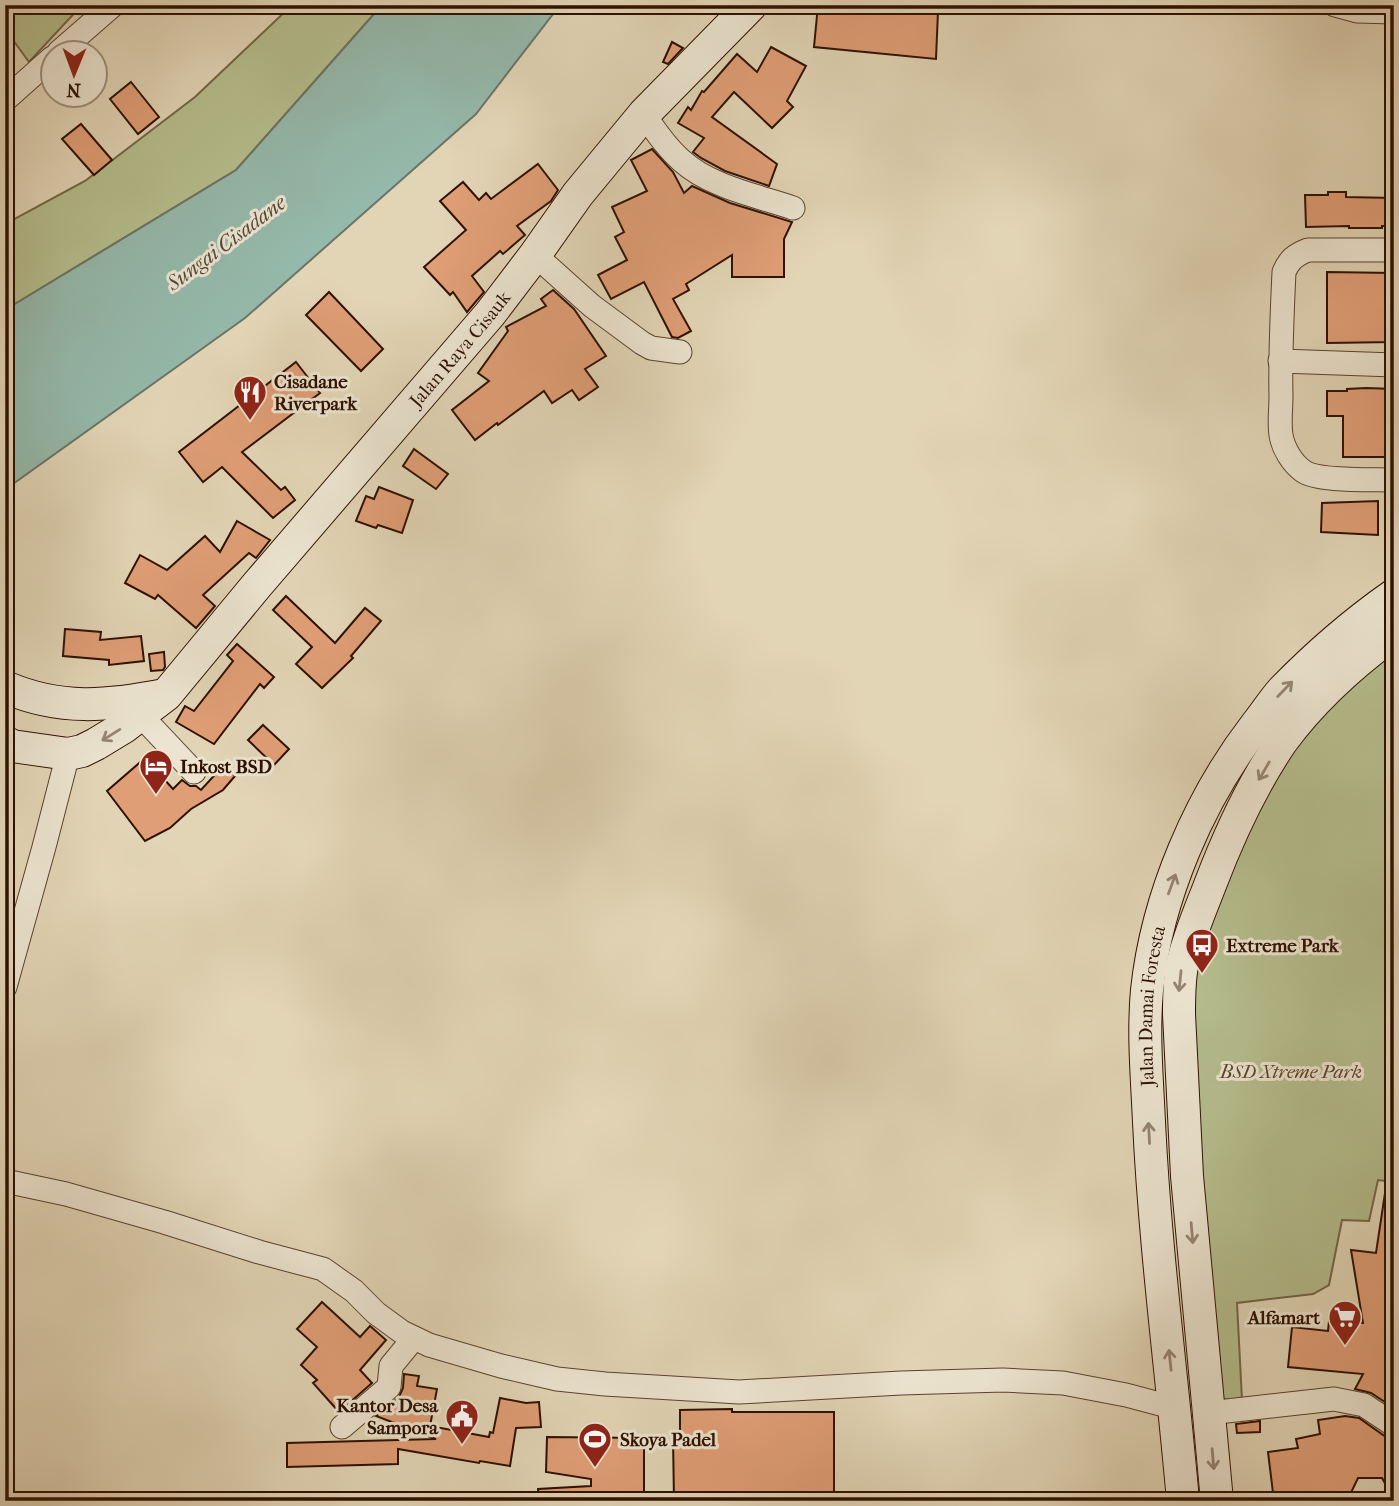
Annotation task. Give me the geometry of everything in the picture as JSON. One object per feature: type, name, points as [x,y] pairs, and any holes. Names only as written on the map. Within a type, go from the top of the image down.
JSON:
[{"type":"main road","name":"Jalan Raya Cisauk","points":[[5,742],[12,746],[68,754],[82,751],[96,744],[134,709],[166,695],[490,314],[578,194],[644,114],[751,5]]},
{"type":"main road","name":"Jalan Damai Foresta","points":[[1183,1501],[1151,1177],[1145,1029],[1153,952],[1162,914],[1187,845],[1214,788],[1238,748],[1281,693],[1335,641],[1394,594]]},
{"type":"main road","name":"Jalan Damai Foresta","points":[[1217,1501],[1187,1176],[1179,988],[1182,966],[1224,849],[1262,773],[1283,740],[1309,709],[1340,679],[1375,647],[1394,634]]},
{"type":"main road","name":"Jalan Raya Cisauk","points":[[5,687],[61,704],[134,709]]},
{"type":"main road","points":[[1151,1177],[1187,1176]]},
{"type":"street","points":[[75,38],[113,5]]},
{"type":"street","points":[[1350,7],[1394,12]]},
{"type":"street","points":[[5,100],[38,71]]},
{"type":"street","points":[[644,114],[666,146],[683,163],[727,186],[793,208]]},
{"type":"street","points":[[1394,250],[1308,250],[1289,261],[1284,272],[1280,361],[1281,434],[1292,461],[1310,475],[1394,480]]},
{"type":"street","points":[[535,255],[592,306],[642,343],[651,348],[680,352]]},
{"type":"street","points":[[1280,361],[1394,365]]},
{"type":"street","points":[[134,709],[194,772]]},
{"type":"street","points":[[5,987],[68,754]]},
{"type":"street","points":[[5,1181],[66,1194],[323,1269],[354,1291],[376,1313],[402,1332],[429,1346],[558,1378],[605,1384],[739,1392],[1003,1380],[1062,1383],[1126,1395],[1175,1408]]},
{"type":"street","points":[[342,1427],[389,1387],[391,1366],[414,1338]]},
{"type":"street","points":[[1209,1413],[1334,1399],[1364,1405],[1394,1425]]},
{"type":"green space","points":[[5,5],[82,5],[51,38],[38,38],[38,52],[29,62],[5,29]]},
{"type":"green space","points":[[292,5],[382,5],[236,170],[5,310],[5,224],[85,181],[195,97]]},
{"type":"green space","name":"BSD Xtreme Park","points":[[1394,646],[1394,1182],[1378,1180],[1369,1221],[1342,1220],[1329,1285],[1313,1294],[1237,1303],[1242,1400],[1217,1399],[1186,1071],[1194,966],[1227,877],[1274,780],[1334,691]]},
{"type":"water","name":"Sungai Cisadane","points":[[382,5],[560,5],[476,114],[245,318],[13,484],[5,495],[5,310],[236,170]]},
{"type":"building","points":[[818,5],[938,11],[936,59],[814,47]]},
{"type":"building","points":[[672,42],[683,48],[668,64],[663,62]]},
{"type":"building","points":[[771,47],[806,66],[787,101],[793,107],[772,128],[734,92],[712,117],[777,164],[769,186],[725,171],[701,158],[693,152],[704,138],[678,123],[688,107],[691,110],[702,91],[704,92],[737,54],[757,72]]},
{"type":"building","points":[[131,82],[159,117],[138,134],[110,99]]},
{"type":"building","points":[[81,124],[112,160],[94,175],[62,139]]},
{"type":"building","points":[[652,149],[673,172],[684,193],[692,186],[730,203],[792,222],[784,239],[784,277],[732,277],[732,255],[686,284],[689,290],[673,299],[691,331],[678,338],[672,337],[644,282],[611,299],[598,275],[627,260],[615,237],[624,232],[612,207],[647,191],[631,160]]},
{"type":"building","points":[[538,164],[558,190],[551,201],[517,226],[525,235],[503,254],[500,251],[472,276],[484,292],[467,312],[453,292],[450,295],[424,267],[466,230],[440,201],[463,182],[479,200],[486,193],[491,199]]},
{"type":"building","points":[[1328,192],[1346,192],[1346,197],[1394,198],[1394,226],[1306,227],[1305,195],[1328,195]]},
{"type":"building","points":[[1327,272],[1394,273],[1394,342],[1327,343]]},
{"type":"building","points":[[553,290],[574,309],[606,356],[585,369],[598,387],[579,400],[572,390],[552,403],[544,391],[475,440],[452,410],[489,381],[478,373],[508,331],[506,327],[546,306],[541,299]]},
{"type":"building","points":[[329,292],[383,349],[361,371],[306,315]]},
{"type":"building","name":"Cisadane Riverpark","points":[[296,362],[320,393],[242,452],[281,490],[285,487],[295,500],[273,518],[222,467],[203,482],[179,452]]},
{"type":"building","points":[[1394,389],[1394,457],[1343,457],[1343,416],[1327,416],[1327,391]]},
{"type":"building","points":[[414,449],[448,474],[436,489],[403,466]]},
{"type":"building","points":[[379,487],[413,500],[402,533],[356,521],[366,496],[374,499]]},
{"type":"building","points":[[1378,501],[1378,535],[1321,532],[1322,503]]},
{"type":"building","points":[[237,521],[270,540],[256,558],[249,553],[203,595],[215,606],[196,628],[158,595],[155,599],[125,583],[140,555],[167,570],[205,536],[220,552]]},
{"type":"building","points":[[286,596],[335,643],[365,608],[381,621],[351,656],[353,658],[322,688],[296,664],[312,647],[273,610]]},
{"type":"building","points":[[65,629],[101,632],[100,640],[141,636],[144,661],[109,665],[109,660],[63,656]]},
{"type":"building","points":[[237,644],[274,677],[264,688],[260,684],[214,744],[176,722],[185,706],[194,711],[233,661],[227,655]]},
{"type":"building","points":[[164,652],[163,670],[151,671],[149,654]]},
{"type":"building","points":[[263,725],[289,749],[274,765],[248,740]]},
{"type":"building","name":"Inkost BSD","points":[[145,758],[173,789],[182,780],[201,790],[223,766],[235,776],[223,790],[191,809],[170,828],[145,841],[107,791]]},
{"type":"building","points":[[1385,1193],[1394,1194],[1394,1408],[1371,1393],[1355,1389],[1363,1374],[1288,1367],[1292,1327],[1328,1331],[1329,1321],[1363,1323],[1351,1250],[1376,1253]]},
{"type":"building","points":[[322,1302],[360,1337],[370,1326],[386,1340],[360,1370],[372,1383],[339,1412],[313,1383],[317,1380],[301,1365],[317,1347],[297,1329]]},
{"type":"building","points":[[404,1374],[419,1376],[417,1386],[437,1389],[430,1426],[489,1437],[490,1432],[493,1433],[500,1398],[526,1403],[539,1402],[541,1427],[516,1428],[510,1466],[398,1449],[398,1464],[287,1467],[287,1443],[436,1439],[376,1416],[399,1397]]},
{"type":"building","points":[[732,1409],[732,1412],[834,1412],[834,1496],[734,1497],[734,1501],[674,1501],[673,1437],[680,1437],[680,1410]]},
{"type":"building","points":[[1345,1416],[1359,1418],[1386,1437],[1394,1439],[1394,1499],[1382,1478],[1358,1478],[1347,1501],[1274,1501],[1268,1452],[1298,1448],[1296,1439],[1320,1434],[1318,1420]]},
{"type":"building","points":[[1260,1421],[1260,1432],[1237,1433],[1236,1424]]},
{"type":"building","name":"Skoya Padel","points":[[547,1437],[644,1438],[644,1501],[539,1501],[538,1489],[591,1486],[591,1479],[546,1472]]},
{"type":"place","name":"Cisadane Riverpark","points":[[250,422]]},
{"type":"place","name":"Inkost BSD","points":[[156,796]]},
{"type":"place","name":"Extreme Park","points":[[1202,975]]},
{"type":"place","name":"Alfamart","points":[[1345,1347]]},
{"type":"place","name":"Kantor Desa Sampora","points":[[462,1446]]},
{"type":"place","name":"Skoya Padel","points":[[595,1469]]}]
